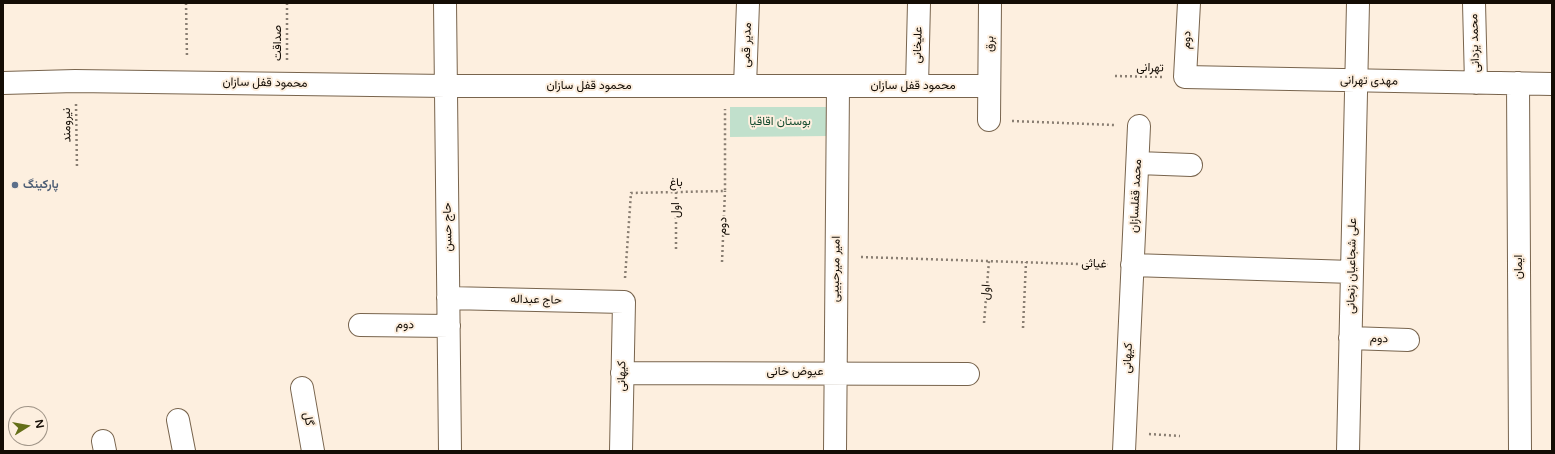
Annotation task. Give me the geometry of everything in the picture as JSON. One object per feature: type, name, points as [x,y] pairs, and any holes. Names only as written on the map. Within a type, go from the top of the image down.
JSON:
[{"type":"street","name":"حاج حسن","points":[[445,3],[450,451]]},
{"type":"street","name":"مدیر قمی","points":[[735,86],[748,3]]},
{"type":"street","name":"علیخانی","points":[[917,86],[919,3]]},
{"type":"street","name":"برق","points":[[989,86],[990,3]]},
{"type":"street","name":"دوم","points":[[1185,77],[1188,3]]},
{"type":"street","name":"علی شجاعیان زنجانی","points":[[1348,451],[1358,3]]},
{"type":"street","name":"محمد یزدانی","points":[[1474,3],[1476,83]]},
{"type":"street","name":"مهدی تهرانی","points":[[1185,77],[1552,84]]},
{"type":"street","name":"محمود قفل سازان","points":[[3,83],[75,81],[446,86],[989,86]]},
{"type":"street","name":"ایمان","points":[[1518,83],[1520,451]]},
{"type":"street","name":"امیر میرحبیبی","points":[[835,451],[838,86]]},
{"type":"street","points":[[989,86],[989,120]]},
{"type":"street","name":"محمد قفلسازان","points":[[1132,265],[1139,126]]},
{"type":"street","points":[[1138,163],[1191,165]]},
{"type":"street","points":[[1132,265],[1352,272]]},
{"type":"street","name":"کیهانی","points":[[1124,442],[1132,265]]},
{"type":"street","name":"حاج عبداله","points":[[448,298],[624,302]]},
{"type":"street","name":"کیهانی","points":[[621,451],[624,302]]},
{"type":"street","name":"دوم","points":[[360,325],[449,326]]},
{"type":"street","name":"دوم","points":[[1350,338],[1408,340]]},
{"type":"street","name":"عیوض خانی","points":[[622,373],[835,372],[968,374]]},
{"type":"street","name":"گل","points":[[302,388],[313,451]]},
{"type":"street","points":[[178,420],[184,451]]},
{"type":"path","points":[[186,3],[187,82]]},
{"type":"path","name":"صداقت","points":[[286,83],[287,3]]},
{"type":"path","name":"تهرانی","points":[[1115,76],[1185,77]]},
{"type":"path","name":"نیرومند","points":[[75,81],[77,169]]},
{"type":"path","points":[[725,191],[735,86]]},
{"type":"path","points":[[989,120],[1139,126]]},
{"type":"path","name":"باغ","points":[[624,302],[631,193],[725,191]]},
{"type":"path","name":"دوم","points":[[722,262],[725,191]]},
{"type":"path","name":"اول","points":[[676,192],[676,252]]},
{"type":"path","name":"غیاثی","points":[[836,256],[1132,265]]},
{"type":"path","name":"اول","points":[[984,323],[989,261]]},
{"type":"path","points":[[1023,328],[1026,262]]},
{"type":"path","points":[[1124,442],[1180,436]]},
{"type":"green space","name":"بوستان اقاقیا","points":[[730,107],[830,107],[829,136],[730,137]]},
{"type":"place","name":"پارکینگ","points":[[15,185]]}]
